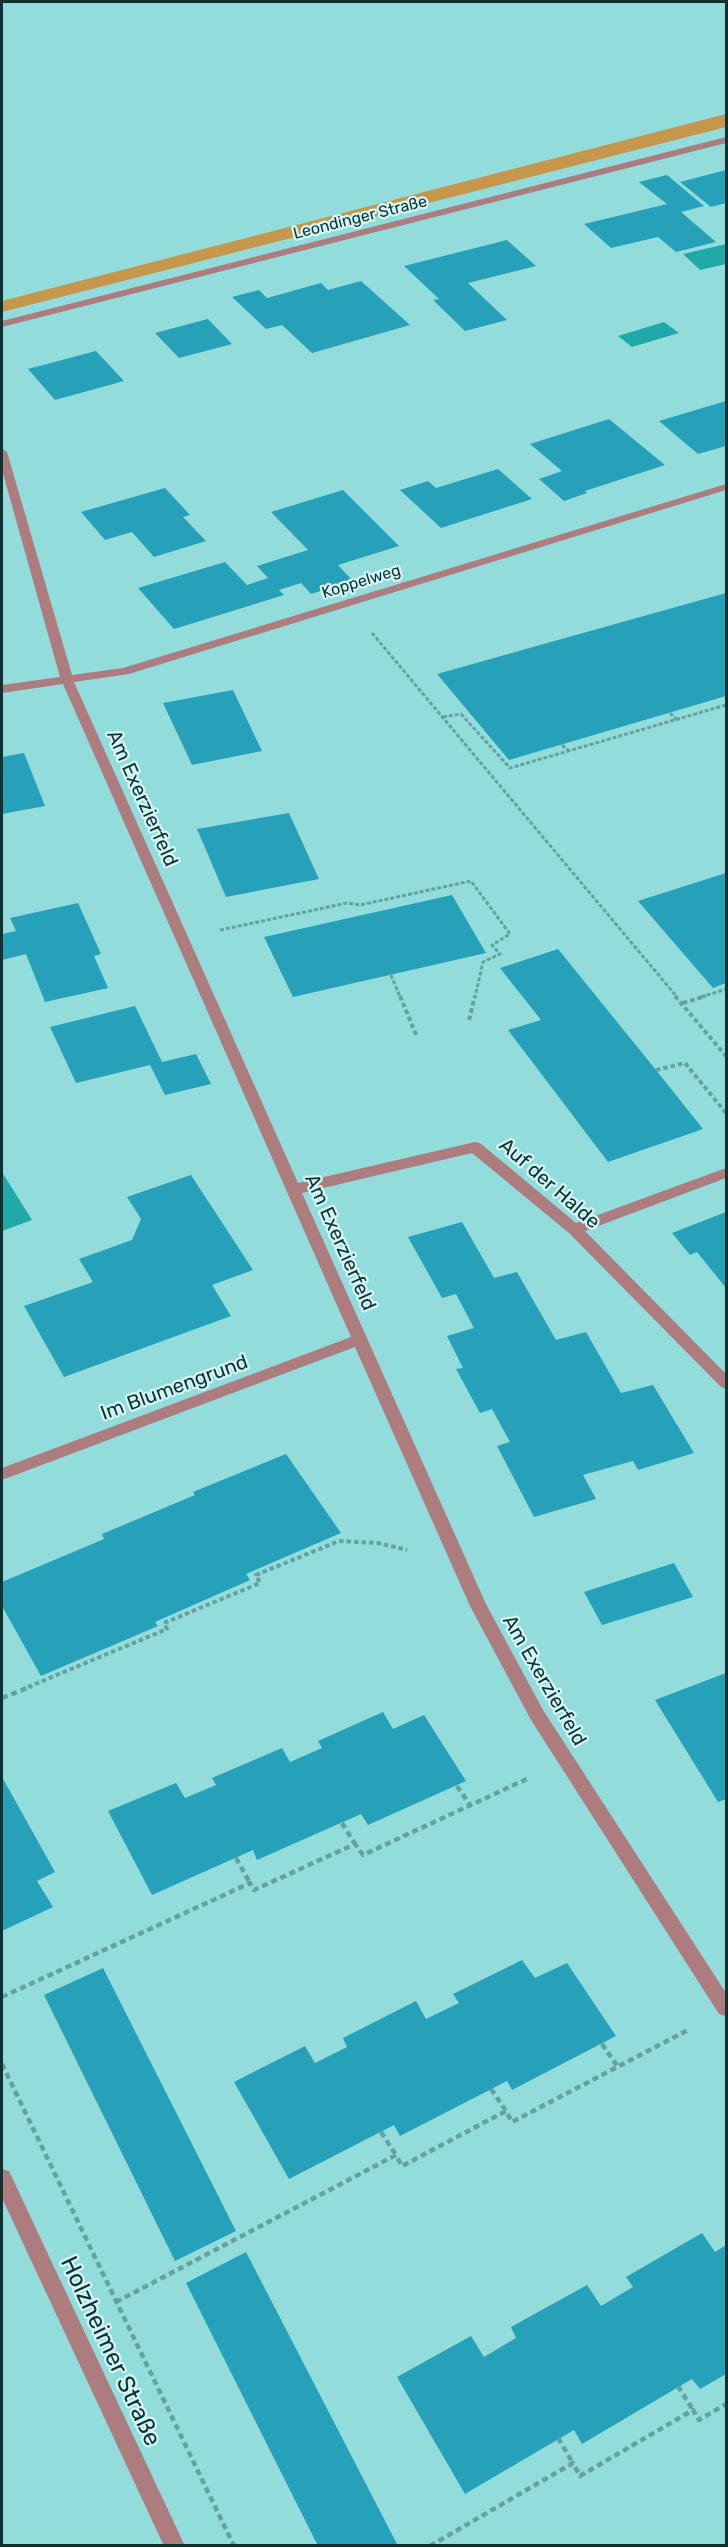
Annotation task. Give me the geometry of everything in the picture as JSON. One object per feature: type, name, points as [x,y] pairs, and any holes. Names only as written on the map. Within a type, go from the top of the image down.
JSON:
[{"type":"street","name":"Leondinger Straße","points":[[2,324],[726,140]]},
{"type":"street","name":"Am Exerzierfeld","points":[[2,452],[67,680],[295,1189],[478,1606],[537,1714],[726,2008]]},
{"type":"street","name":"Koppelweg","points":[[2,689],[125,671],[726,487]]},
{"type":"street","name":"Auf der Halde","points":[[295,1189],[475,1147],[574,1229],[726,1383]]},
{"type":"street","points":[[574,1229],[726,1173]]},
{"type":"street","name":"Im Blumengrund","points":[[2,1473],[361,1339]]},
{"type":"street","name":"Holzheimer Straße","points":[[2,2178],[175,2546]]},
{"type":"path","points":[[347,603],[726,1056]]},
{"type":"path","points":[[442,717],[461,714],[510,768],[726,705]]},
{"type":"path","points":[[670,713],[676,720]]},
{"type":"path","points":[[562,744],[569,751]]},
{"type":"path","points":[[211,932],[347,903],[360,905],[471,881],[510,934],[492,945],[500,954],[483,962],[469,1020]]},
{"type":"path","points":[[392,975],[417,1037]]},
{"type":"path","points":[[683,1004],[726,989]]},
{"type":"path","points":[[656,1070],[686,1063],[726,1113]]},
{"type":"path","points":[[2,1698],[167,1629],[164,1623],[260,1583],[256,1575],[339,1541],[378,1543],[418,1553]]},
{"type":"path","points":[[342,1823],[363,1855],[567,1760]]},
{"type":"path","points":[[457,1786],[470,1805]]},
{"type":"path","points":[[236,1858],[254,1890],[356,1844]]},
{"type":"path","points":[[2,1997],[250,1883]]},
{"type":"path","points":[[491,2090],[512,2122],[697,2025]]},
{"type":"path","points":[[602,2044],[618,2067]]},
{"type":"path","points":[[2,2064],[234,2546]]},
{"type":"path","points":[[381,2132],[402,2166],[506,2111]]},
{"type":"path","points":[[116,2302],[396,2155]]},
{"type":"path","points":[[678,2386],[699,2421],[726,2404]]},
{"type":"path","points":[[558,2438],[580,2476],[693,2410]]},
{"type":"path","points":[[430,2546],[573,2463]]},
{"type":"shaded area","points":[[726,114],[726,127],[2,312],[2,301]]},
{"type":"water","points":[[726,244],[726,264],[700,270],[683,254]]},
{"type":"water","points":[[664,322],[679,333],[632,347],[618,336]]},
{"type":"water","points":[[2,1172],[32,1220],[2,1231]]},
{"type":"building","points":[[726,170],[726,203],[711,207],[680,182]]},
{"type":"building","points":[[667,175],[704,206],[681,212],[716,242],[676,252],[658,237],[611,248],[584,224],[667,204],[639,182]]},
{"type":"building","points":[[507,240],[536,266],[468,283],[507,320],[465,331],[433,300],[439,299],[404,266]]},
{"type":"building","points":[[361,281],[410,325],[312,353],[282,325],[266,329],[232,297],[259,290],[267,298],[321,283],[328,290]]},
{"type":"building","points":[[208,319],[232,344],[179,358],[155,333]]},
{"type":"building","points":[[96,351],[124,381],[55,400],[28,369]]},
{"type":"building","points":[[726,401],[726,446],[698,454],[659,421]]},
{"type":"building","points":[[609,419],[665,465],[585,491],[587,493],[564,501],[539,479],[562,471],[530,444]]},
{"type":"building","points":[[498,469],[532,499],[441,528],[400,490],[428,481],[436,488]]},
{"type":"building","points":[[165,488],[190,515],[183,517],[206,541],[154,557],[132,532],[105,540],[81,512]]},
{"type":"building","points":[[343,490],[399,546],[338,565],[353,581],[311,594],[301,583],[279,590],[284,595],[174,629],[138,588],[225,562],[247,585],[268,578],[257,566],[308,550],[271,512]]},
{"type":"building","points":[[726,593],[726,696],[509,760],[437,674]]},
{"type":"building","points":[[233,690],[262,751],[192,765],[163,703]]},
{"type":"building","points":[[24,753],[45,806],[2,814],[2,757]]},
{"type":"building","points":[[289,813],[319,879],[226,897],[197,829]]},
{"type":"building","points":[[726,873],[726,983],[713,988],[638,901]]},
{"type":"building","points":[[452,895],[486,953],[293,997],[264,937]]},
{"type":"building","points":[[78,903],[101,954],[94,956],[108,988],[45,1002],[26,954],[2,960],[2,934],[16,931],[10,918]]},
{"type":"building","points":[[558,949],[703,1129],[608,1162],[508,1030],[541,1020],[500,968]]},
{"type":"building","points":[[135,1006],[162,1062],[196,1054],[211,1084],[165,1095],[150,1065],[76,1083],[50,1027]]},
{"type":"building","points":[[191,1175],[253,1270],[212,1285],[231,1316],[64,1377],[24,1306],[93,1282],[79,1259],[132,1240],[141,1219],[127,1197]]},
{"type":"building","points":[[726,1212],[726,1288],[697,1252],[690,1255],[672,1233]]},
{"type":"building","points":[[462,1222],[494,1278],[517,1272],[556,1340],[586,1332],[621,1393],[653,1385],[694,1453],[638,1470],[633,1461],[583,1475],[596,1499],[534,1517],[497,1446],[510,1442],[492,1409],[480,1413],[456,1369],[463,1368],[447,1336],[474,1328],[456,1294],[442,1298],[408,1237]]},
{"type":"building","points":[[286,1454],[341,1533],[246,1574],[250,1580],[155,1622],[158,1626],[41,1676],[2,1606],[2,1582],[104,1539],[102,1534],[195,1495],[193,1492]]},
{"type":"building","points":[[674,1563],[693,1597],[602,1625],[584,1592]]},
{"type":"building","points":[[726,1673],[726,1799],[718,1802],[655,1700]]},
{"type":"building","points":[[383,1712],[393,1729],[424,1715],[466,1781],[368,1825],[361,1814],[257,1860],[253,1850],[152,1895],[108,1811],[176,1783],[185,1798],[216,1785],[212,1778],[282,1748],[290,1762],[322,1748],[318,1741]]},
{"type":"building","points":[[2,1777],[55,1872],[37,1881],[53,1907],[2,1931]]},
{"type":"building","points":[[522,1960],[535,1978],[567,1963],[616,2036],[512,2090],[507,2081],[400,2136],[394,2125],[289,2179],[234,2082],[305,2046],[315,2063],[347,2047],[343,2038],[416,2001],[426,2019],[459,2003],[453,1994]]},
{"type":"building","points":[[103,1968],[236,2231],[175,2261],[44,1995]]},
{"type":"building","points":[[702,2233],[715,2252],[726,2245],[726,2374],[700,2389],[692,2379],[582,2444],[574,2430],[465,2494],[397,2377],[471,2336],[484,2357],[516,2338],[511,2327],[587,2285],[601,2306],[633,2287],[626,2277]]},
{"type":"building","points":[[246,2252],[398,2546],[318,2546],[186,2283]]}]
